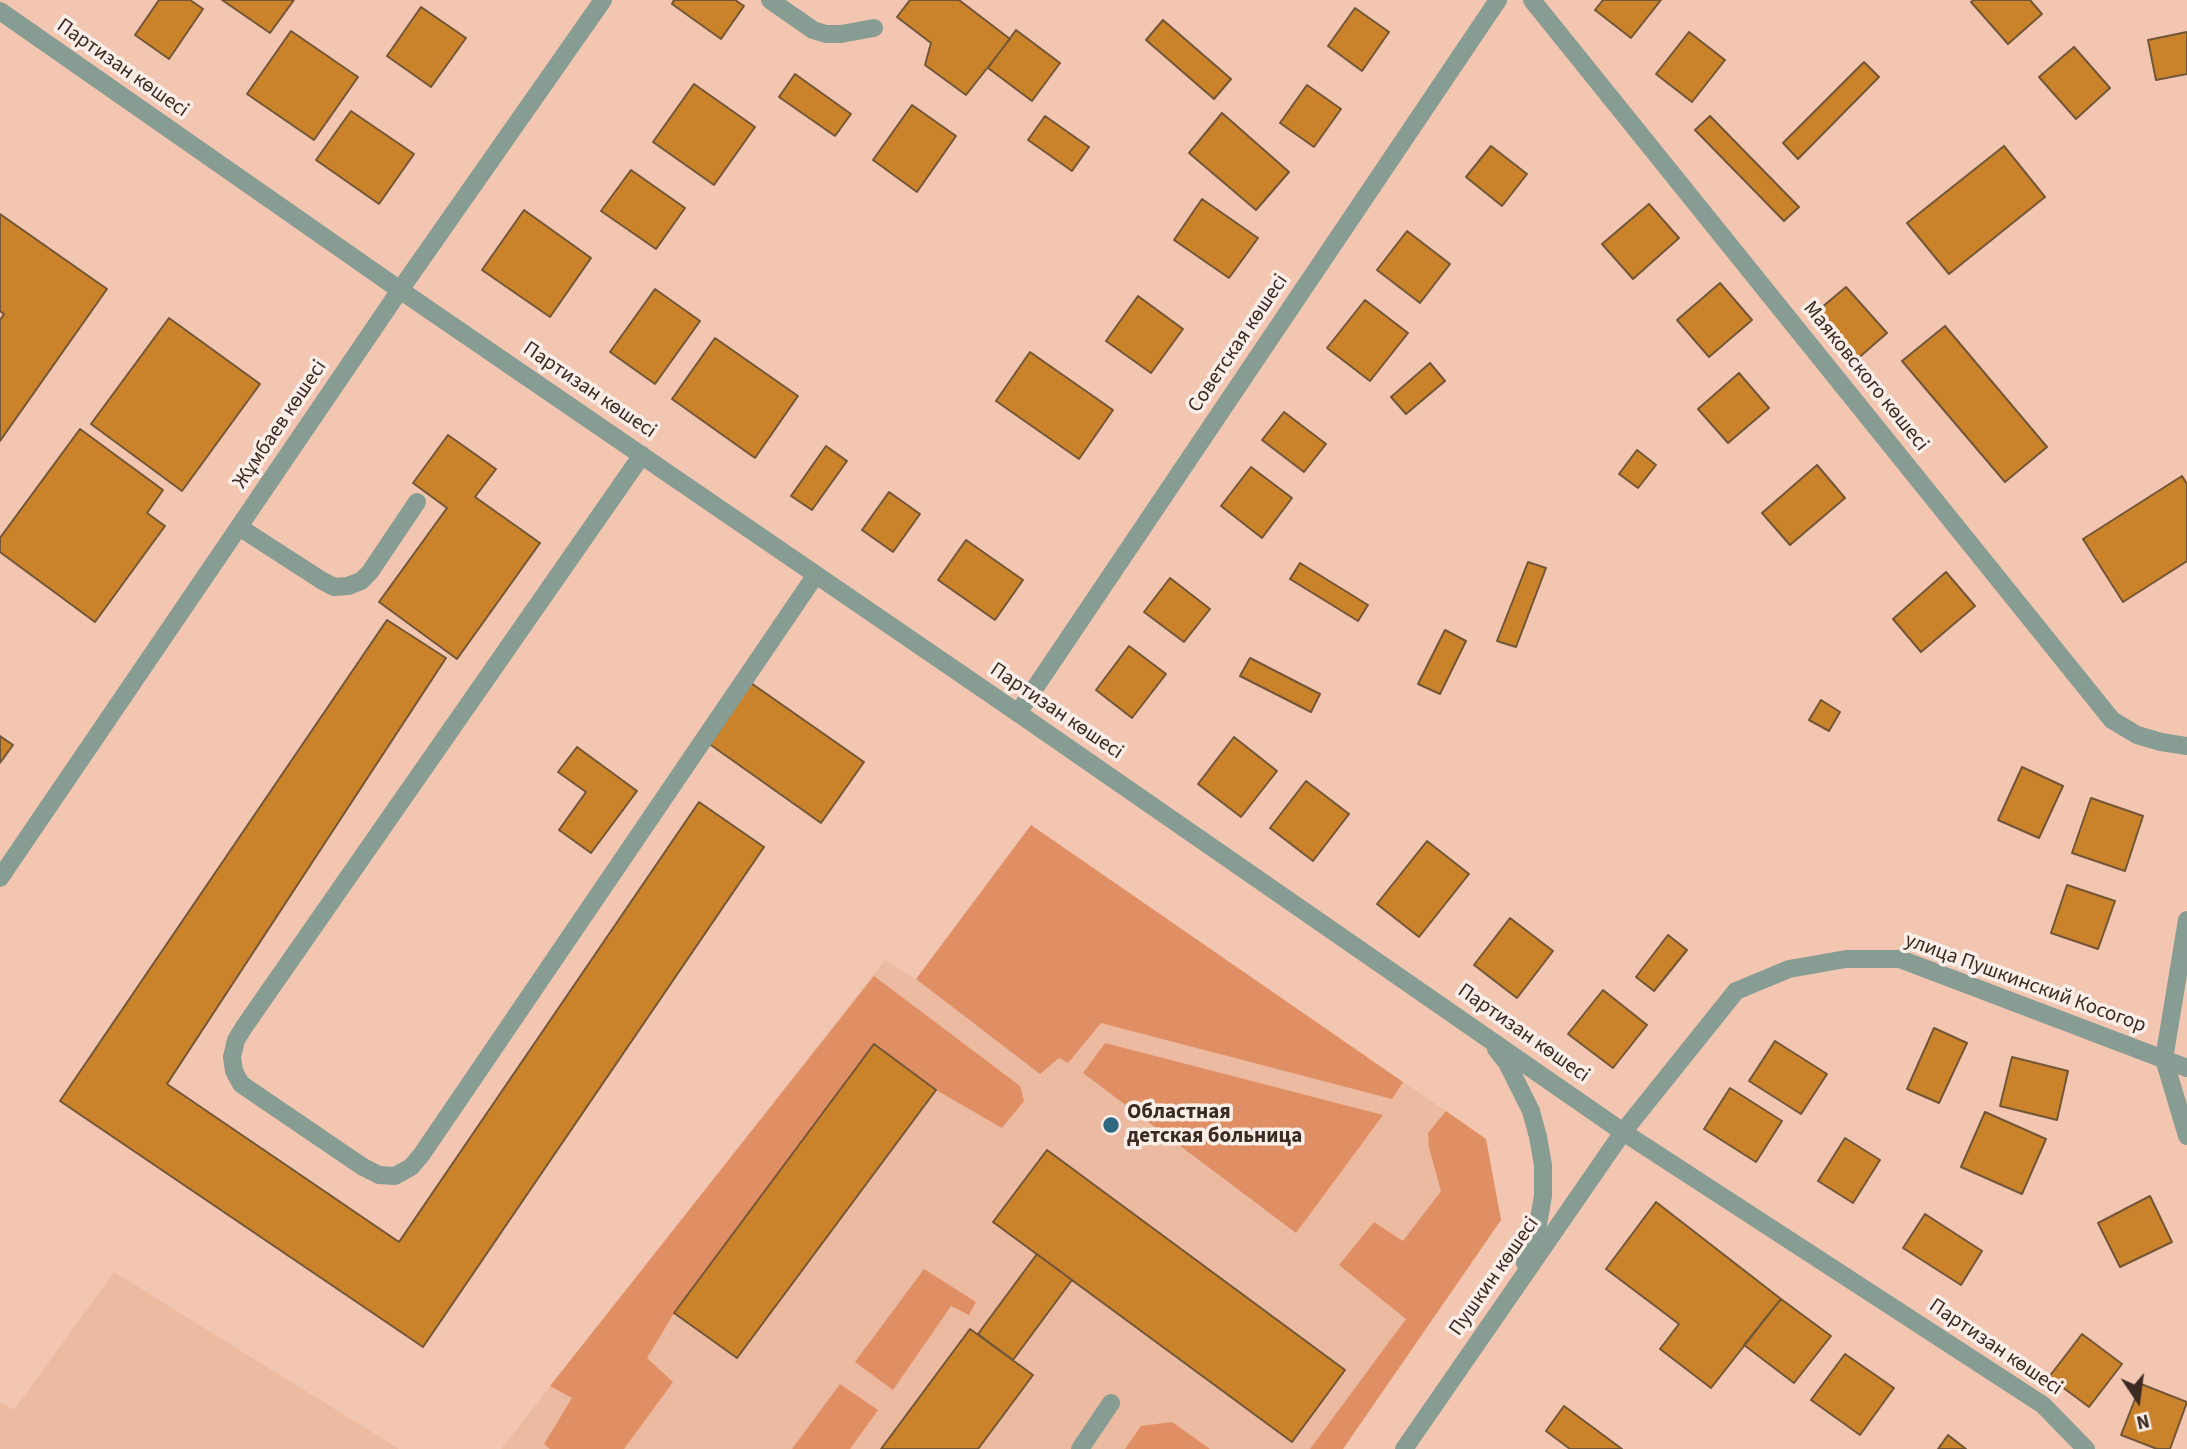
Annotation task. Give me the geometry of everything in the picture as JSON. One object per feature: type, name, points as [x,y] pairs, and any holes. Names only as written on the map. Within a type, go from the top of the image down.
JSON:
[{"type":"street","name":"Жұмбаев көшесі","points":[[0,878],[400,290],[603,0]]},
{"type":"street","points":[[770,0],[813,30],[826,34],[874,29]]},
{"type":"street","name":"Советская көшесі","points":[[1018,713],[1498,0]]},
{"type":"street","name":"Маяковского көшесі","points":[[1532,0],[2112,720],[2137,735],[2187,746]]},
{"type":"street","name":"Партизан көшесі","points":[[0,11],[400,290],[1623,1132],[2043,1405],[2086,1449]]},
{"type":"street","points":[[642,455],[244,1027],[236,1040],[232,1057],[234,1071],[242,1084],[363,1167],[379,1175],[395,1176],[411,1167],[815,576]]},
{"type":"street","points":[[239,527],[334,587],[348,586],[360,581],[370,572],[417,502]]},
{"type":"street","points":[[2187,920],[2164,1059],[2187,1136]]},
{"type":"street","name":"улица Пушкинский Косогор","points":[[1623,1132],[1736,991],[1789,969],[1846,959],[1900,958],[2187,1068]]},
{"type":"street","points":[[1485,1036],[1507,1063],[1521,1090],[1535,1124],[1543,1165],[1543,1196],[1538,1224],[1515,1288]]},
{"type":"street","name":"Пушкин көшесі","points":[[1404,1449],[1623,1132]]},
{"type":"street","points":[[1080,1449],[1111,1403]]},
{"type":"shaded area","name":"Областная детская больница","points":[[1031,825],[1486,1139],[1501,1220],[1343,1449],[501,1449],[885,960],[916,979]]},
{"type":"shaded area","points":[[1031,825],[1403,1082],[1392,1099],[1101,1023],[1068,1063],[1059,1058],[1040,1074],[916,979]]},
{"type":"shaded area","points":[[874,976],[1020,1086],[1024,1101],[1002,1128],[936,1090],[874,1044],[674,1313],[647,1358],[673,1382],[624,1449],[550,1449],[544,1444],[572,1398],[550,1386]]},
{"type":"shaded area","points":[[1105,1043],[1383,1115],[1296,1233],[1083,1073]]},
{"type":"shaded area","points":[[1446,1111],[1486,1139],[1501,1220],[1343,1449],[1310,1449],[1406,1319],[1339,1265],[1374,1222],[1403,1241],[1441,1191],[1429,1148],[1428,1133]]},
{"type":"shaded area","points":[[924,1269],[976,1302],[969,1315],[951,1306],[893,1390],[855,1362]]},
{"type":"shaded area","points":[[114,1272],[399,1449],[0,1449],[0,1402],[14,1410]]},
{"type":"shaded area","points":[[840,1384],[878,1410],[850,1449],[792,1449]]},
{"type":"shaded area","points":[[1172,1422],[1210,1449],[1125,1449],[1141,1426]]},
{"type":"building","points":[[159,0],[190,0],[203,9],[169,59],[135,35]]},
{"type":"building","points":[[222,0],[294,0],[270,33]]},
{"type":"building","points":[[674,0],[735,0],[744,6],[721,39],[672,4]]},
{"type":"building","points":[[910,0],[959,0],[1010,39],[966,95],[925,65],[931,43],[897,17]]},
{"type":"building","points":[[1603,0],[1661,0],[1631,38],[1595,10]]},
{"type":"building","points":[[2030,0],[2042,14],[2008,44],[1971,2]]},
{"type":"building","points":[[421,7],[466,38],[431,87],[387,56]]},
{"type":"building","points":[[1355,8],[1389,32],[1362,71],[1328,46]]},
{"type":"building","points":[[1163,20],[1231,79],[1214,99],[1146,40]]},
{"type":"building","points":[[1016,30],[1060,63],[1032,101],[988,68]]},
{"type":"building","points":[[291,31],[358,77],[314,140],[247,94]]},
{"type":"building","points":[[1689,32],[1725,60],[1692,102],[1656,74]]},
{"type":"building","points":[[2187,32],[2187,74],[2156,80],[2148,40]]},
{"type":"building","points":[[2074,47],[2110,88],[2076,119],[2039,77]]},
{"type":"building","points":[[1864,62],[1879,77],[1798,159],[1783,143]]},
{"type":"building","points":[[795,74],[851,114],[835,136],[779,97]]},
{"type":"building","points":[[694,84],[755,127],[714,185],[653,142]]},
{"type":"building","points":[[1307,85],[1341,109],[1314,147],[1280,123]]},
{"type":"building","points":[[912,105],[956,136],[917,192],[873,160]]},
{"type":"building","points":[[351,111],[414,154],[379,204],[316,160]]},
{"type":"building","points":[[1222,113],[1289,172],[1256,210],[1189,153]]},
{"type":"building","points":[[1045,116],[1089,147],[1072,171],[1028,140]]},
{"type":"building","points":[[1710,116],[1799,207],[1784,221],[1695,130]]},
{"type":"building","points":[[1491,146],[1527,174],[1502,206],[1466,177]]},
{"type":"building","points":[[2004,146],[2045,197],[1949,274],[1907,223]]},
{"type":"building","points":[[631,170],[685,208],[656,249],[601,211]]},
{"type":"building","points":[[1202,199],[1258,238],[1229,278],[1174,240]]},
{"type":"building","points":[[1649,204],[1679,238],[1633,279],[1602,244]]},
{"type":"building","points":[[524,210],[591,258],[550,317],[482,270]]},
{"type":"building","points":[[0,214],[107,289],[0,441],[0,320],[4,314],[0,311]]},
{"type":"building","points":[[1407,231],[1450,264],[1420,303],[1377,270]]},
{"type":"building","points":[[1720,283],[1752,320],[1709,357],[1677,320]]},
{"type":"building","points":[[1846,287],[1887,333],[1855,361],[1815,313]]},
{"type":"building","points":[[655,289],[700,321],[655,384],[610,352]]},
{"type":"building","points":[[1138,296],[1183,329],[1151,373],[1106,341]]},
{"type":"building","points":[[1365,300],[1408,333],[1370,381],[1327,348]]},
{"type":"building","points":[[169,318],[260,384],[182,491],[91,424]]},
{"type":"building","points":[[1945,326],[2047,447],[2005,482],[1902,361]]},
{"type":"building","points":[[715,338],[798,396],[755,458],[672,399]]},
{"type":"building","points":[[1030,352],[1113,410],[1079,459],[996,401]]},
{"type":"building","points":[[1430,363],[1445,381],[1406,414],[1391,397]]},
{"type":"building","points":[[1739,373],[1769,408],[1728,443],[1698,409]]},
{"type":"building","points":[[1284,412],[1326,444],[1304,472],[1262,440]]},
{"type":"building","points":[[80,429],[163,490],[147,513],[165,526],[95,622],[0,552],[0,538]]},
{"type":"building","points":[[448,435],[496,469],[475,497],[540,543],[457,659],[379,602],[447,508],[413,483]]},
{"type":"building","points":[[826,446],[847,461],[812,510],[791,496]]},
{"type":"building","points":[[1637,450],[1656,465],[1638,488],[1619,474]]},
{"type":"building","points":[[1817,465],[1845,498],[1790,545],[1762,513]]},
{"type":"building","points":[[1251,467],[1292,498],[1262,538],[1221,506]]},
{"type":"building","points":[[2182,476],[2187,484],[2187,561],[2123,602],[2083,539]]},
{"type":"building","points":[[889,492],[920,514],[893,552],[862,530]]},
{"type":"building","points":[[966,540],[1023,580],[995,620],[938,580]]},
{"type":"building","points":[[1528,562],[1546,568],[1516,647],[1497,641]]},
{"type":"building","points":[[1300,563],[1368,605],[1358,621],[1290,579]]},
{"type":"building","points":[[1946,572],[1975,606],[1921,652],[1893,619]]},
{"type":"building","points":[[1170,578],[1210,609],[1184,642],[1144,612]]},
{"type":"building","points":[[387,620],[446,658],[167,1084],[399,1242],[699,802],[764,847],[423,1347],[60,1101]]},
{"type":"building","points":[[1445,630],[1466,641],[1440,694],[1418,684]]},
{"type":"building","points":[[1129,646],[1166,674],[1132,718],[1096,690]]},
{"type":"building","points":[[1250,658],[1320,694],[1311,712],[1240,676]]},
{"type":"building","points":[[751,683],[864,762],[821,823],[708,743]]},
{"type":"building","points":[[1821,700],[1840,712],[1829,731],[1809,720]]},
{"type":"building","points":[[0,736],[13,745],[0,763]]},
{"type":"building","points":[[1234,737],[1277,771],[1241,817],[1198,784]]},
{"type":"building","points":[[577,747],[637,791],[591,853],[559,830],[586,792],[558,772]]},
{"type":"building","points":[[2022,767],[2063,786],[2039,838],[1998,820]]},
{"type":"building","points":[[1306,781],[1349,814],[1313,861],[1270,828]]},
{"type":"building","points":[[2091,798],[2143,816],[2125,871],[2072,853]]},
{"type":"building","points":[[1427,841],[1469,874],[1419,937],[1377,904]]},
{"type":"building","points":[[2067,885],[2115,901],[2098,949],[2051,933]]},
{"type":"building","points":[[1510,918],[1553,951],[1517,998],[1474,965]]},
{"type":"building","points":[[1668,935],[1687,950],[1654,991],[1636,977]]},
{"type":"building","points":[[1603,990],[1647,1025],[1613,1068],[1568,1034]]},
{"type":"building","points":[[1934,1028],[1967,1043],[1939,1103],[1907,1089]]},
{"type":"building","points":[[1775,1041],[1827,1074],[1801,1114],[1749,1081]]},
{"type":"building","points":[[874,1044],[936,1090],[737,1358],[674,1313]]},
{"type":"building","points":[[2012,1057],[2068,1071],[2057,1120],[2000,1106]]},
{"type":"building","points":[[1730,1088],[1782,1121],[1756,1162],[1704,1129]]},
{"type":"building","points":[[1985,1112],[2046,1139],[2022,1194],[1961,1167]]},
{"type":"building","points":[[1845,1138],[1880,1160],[1853,1203],[1818,1181]]},
{"type":"building","points":[[1047,1150],[1345,1370],[1292,1442],[993,1222]]},
{"type":"building","points":[[2150,1196],[2172,1242],[2120,1267],[2098,1223]]},
{"type":"building","points":[[1656,1202],[1781,1299],[1711,1388],[1660,1349],[1679,1324],[1606,1269]]},
{"type":"building","points":[[1925,1214],[1982,1251],[1961,1285],[1903,1248]]},
{"type":"building","points":[[1037,1254],[1072,1280],[1013,1360],[978,1334]]},
{"type":"building","points":[[1781,1299],[1831,1336],[1794,1383],[1744,1345]]},
{"type":"building","points":[[970,1329],[1033,1375],[978,1449],[881,1449]]},
{"type":"building","points":[[2082,1334],[2122,1364],[2089,1407],[2049,1377]]},
{"type":"building","points":[[1845,1354],[1894,1388],[1860,1435],[1811,1400]]},
{"type":"building","points":[[2141,1384],[2187,1402],[2170,1449],[2157,1449],[2121,1435]]},
{"type":"building","points":[[1564,1406],[1622,1449],[1570,1449],[1546,1431]]},
{"type":"building","points":[[1948,1435],[1966,1449],[1938,1449]]},
{"type":"place","name":"Областная детская больница","points":[[1111,1125]]}]
